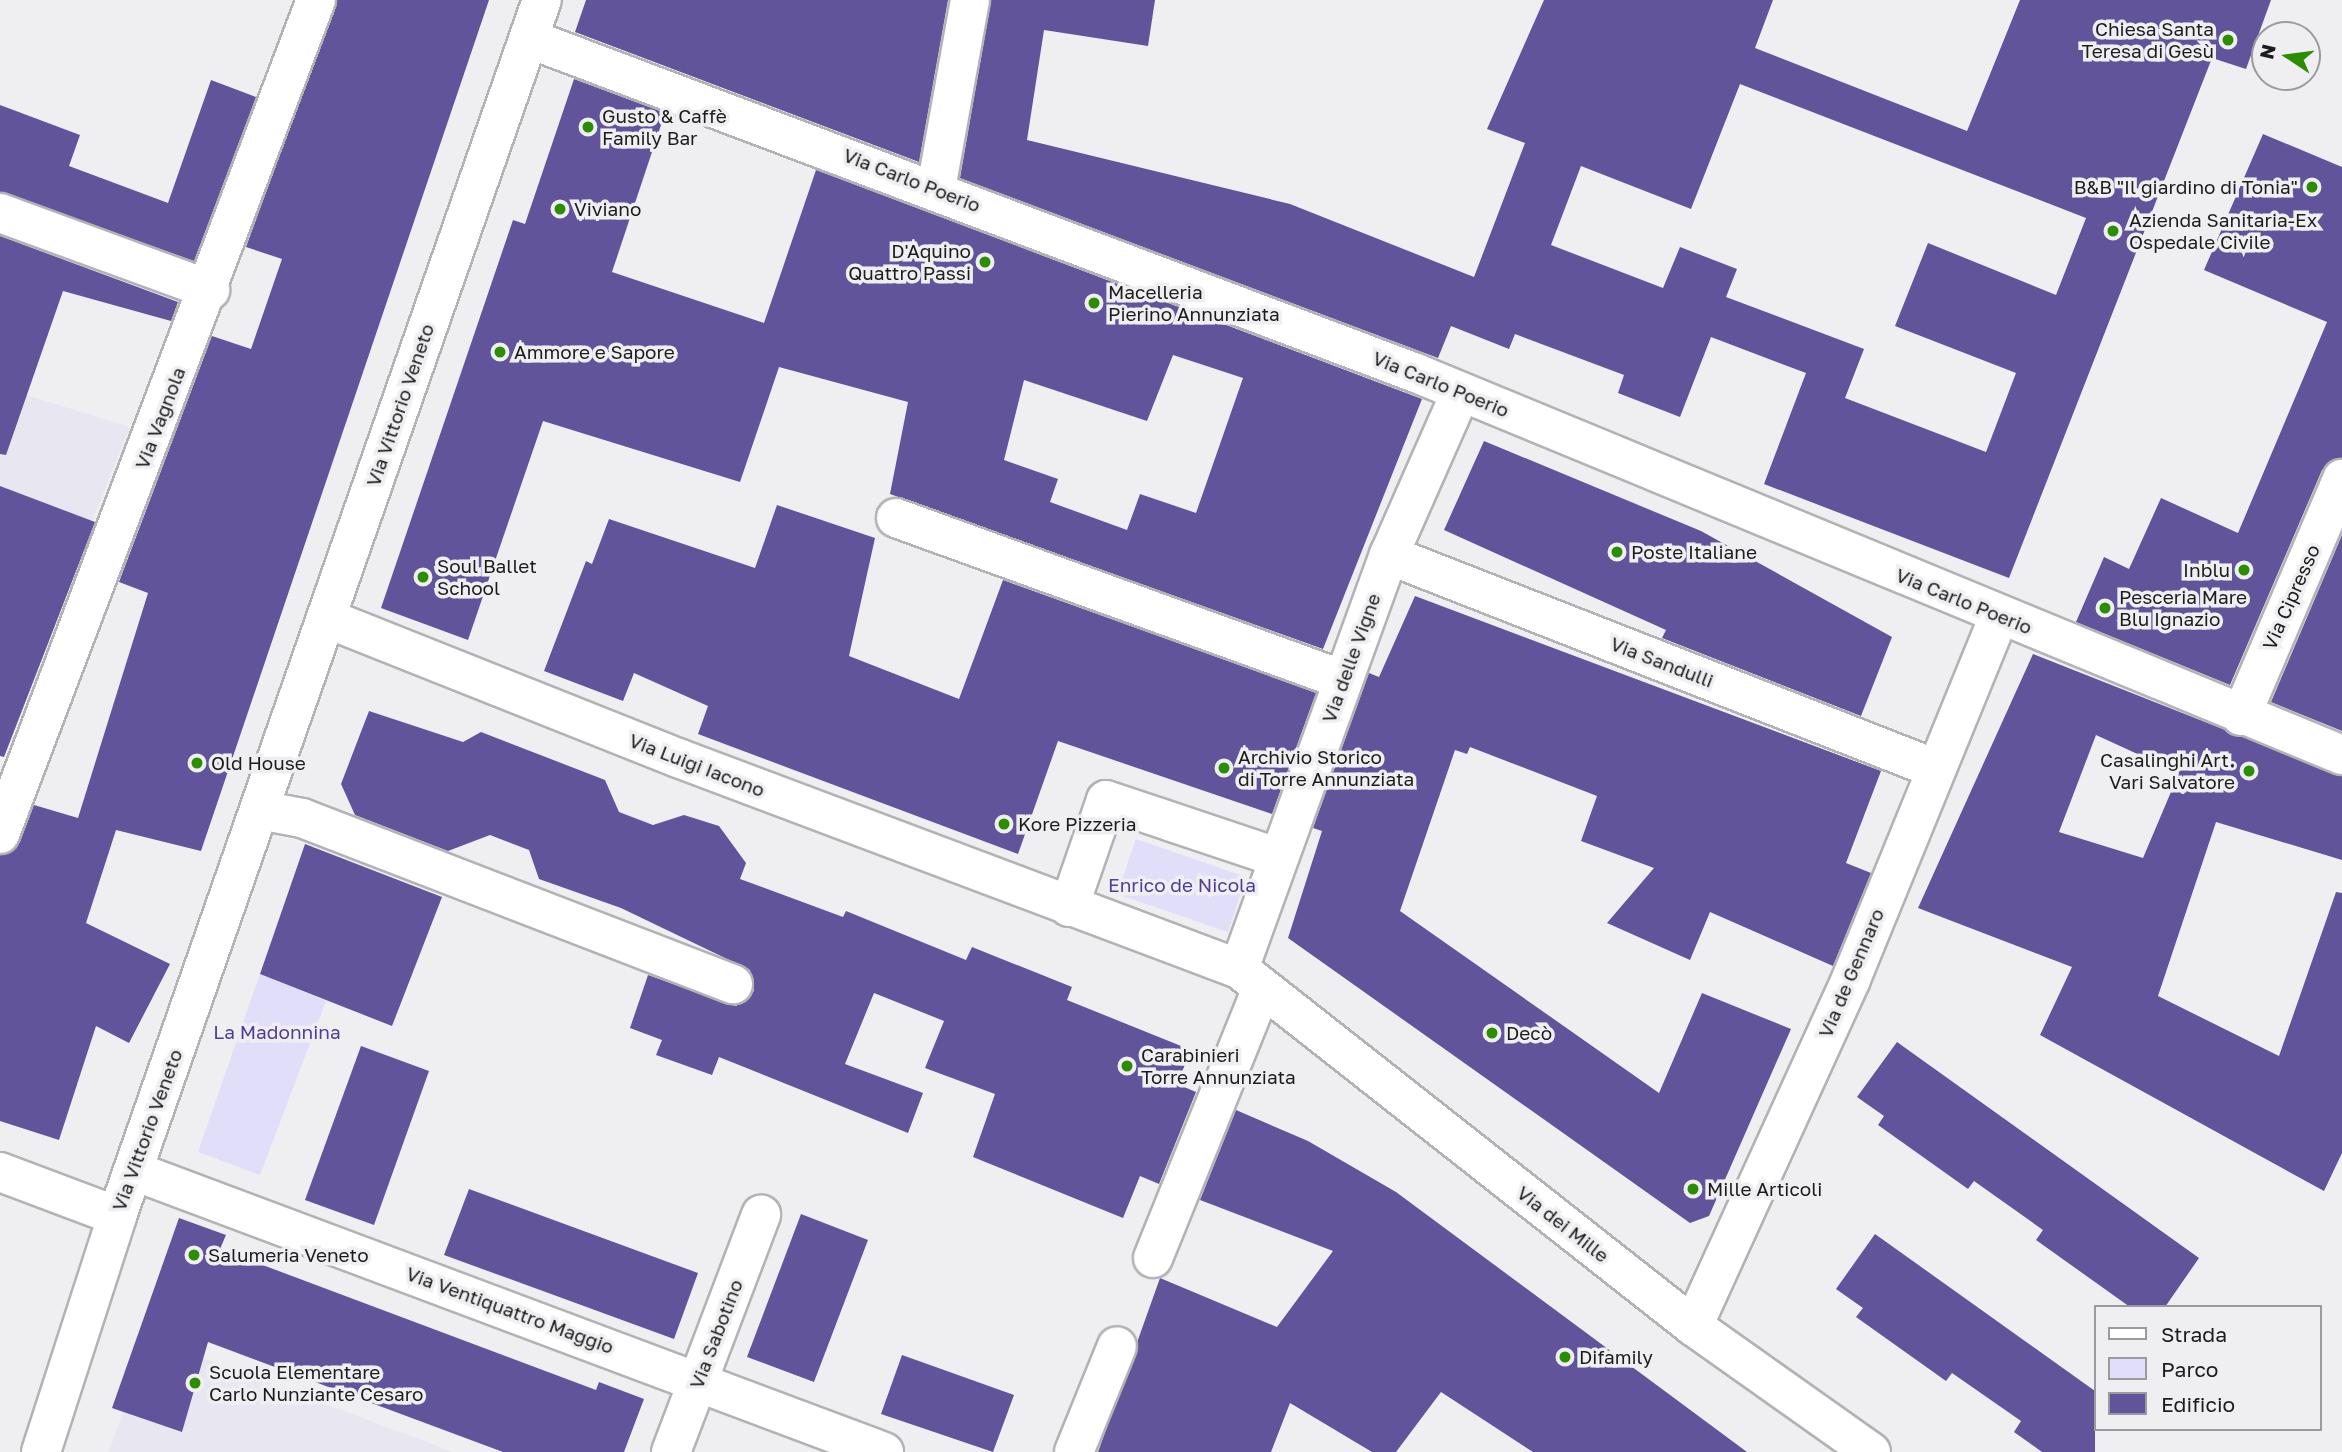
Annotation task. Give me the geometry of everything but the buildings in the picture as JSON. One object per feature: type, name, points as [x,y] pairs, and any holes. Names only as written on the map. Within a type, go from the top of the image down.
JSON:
[{"type":"street","name":"Via Vagnola","points":[[0,834],[210,289],[316,0]]},
{"type":"street","name":"Via Vittorio Veneto","points":[[41,1452],[117,1216],[542,0]]},
{"type":"street","points":[[936,189],[970,0]]},
{"type":"street","name":"Via Carlo Poerio","points":[[530,39],[936,189],[1461,392],[2241,716],[2342,755]]},
{"type":"street","points":[[0,213],[210,289]]},
{"type":"street","name":"Via delle Vigne","points":[[1153,1258],[1250,978],[1279,858],[1389,555],[1461,392]]},
{"type":"street","name":"Via Cipresso","points":[[2241,716],[2339,496]]},
{"type":"street","points":[[897,518],[1343,680]]},
{"type":"street","name":"Via Sandulli","points":[[1389,555],[1936,769]]},
{"type":"street","name":"Via de Gennaro","points":[[1693,1326],[1851,979],[1999,616]]},
{"type":"street","name":"Via Luigi Iacono","points":[[326,618],[1250,978]]},
{"type":"street","points":[[1069,906],[1106,800],[1279,858]]},
{"type":"street","points":[[260,810],[302,818],[733,984]]},
{"type":"street","name":"Via dei Mille","points":[[1250,978],[1693,1326],[1871,1452]]},
{"type":"street","name":"Via Ventiquattro Maggio","points":[[134,1171],[699,1380],[884,1452]]},
{"type":"street","points":[[0,1172],[117,1216]]},
{"type":"street","name":"Via Sabotino","points":[[671,1452],[761,1215]]},
{"type":"street","points":[[1074,1452],[1116,1346]]},
{"type":"shaded area","points":[[0,387],[130,427],[92,521],[0,486]]},
{"type":"shaded area","name":"Scuola Elementare Carlo Nunziante Cesaro","points":[[137,1335],[453,1452],[109,1452],[123,1412],[112,1408]]},
{"type":"green space","name":"Enrico de Nicola","points":[[1136,839],[1246,877],[1228,932],[1117,894]]},
{"type":"green space","name":"La Madonnina","points":[[260,974],[326,1001],[260,1175],[198,1152]]},
{"type":"place","name":"Chiesa Santa Teresa di Gesù","points":[[2228,40]]},
{"type":"place","name":"Gusto & Caffè Family Bar","points":[[588,127]]},
{"type":"place","name":"B&B \"Il giardino di Tonia\"","points":[[2312,187]]},
{"type":"place","name":"Viviano","points":[[560,209]]},
{"type":"place","name":"Azienda Sanitaria-Ex Ospedale Civile","points":[[2113,231]]},
{"type":"place","name":"D'Aquino Quattro Passi","points":[[985,262]]},
{"type":"place","name":"Macelleria Pierino Annunziata","points":[[1094,303]]},
{"type":"place","name":"Ammore e Sapore","points":[[500,352]]},
{"type":"place","name":"Poste Italiane","points":[[1617,552]]},
{"type":"place","name":"Inblu","points":[[2244,570]]},
{"type":"place","name":"Soul Ballet School","points":[[423,577]]},
{"type":"place","name":"Pesceria Mare Blu Ignazio","points":[[2105,608]]},
{"type":"place","name":"Old House","points":[[197,763]]},
{"type":"place","name":"Archivio Storico di Torre Annunziata","points":[[1224,768]]},
{"type":"place","name":"Casalinghi Art. Vari Salvatore","points":[[2249,771]]},
{"type":"place","name":"Kore Pizzeria","points":[[1004,824]]},
{"type":"place","name":"Decò","points":[[1492,1033]]},
{"type":"place","name":"Carabinieri Torre Annunziata","points":[[1127,1066]]},
{"type":"place","name":"Mille Articoli","points":[[1693,1189]]},
{"type":"place","name":"Salumeria Veneto","points":[[194,1255]]},
{"type":"place","name":"Difamily","points":[[1565,1357]]},
{"type":"place","name":"Scuola Elementare Carlo Nunziante Cesaro","points":[[195,1383]]}]
